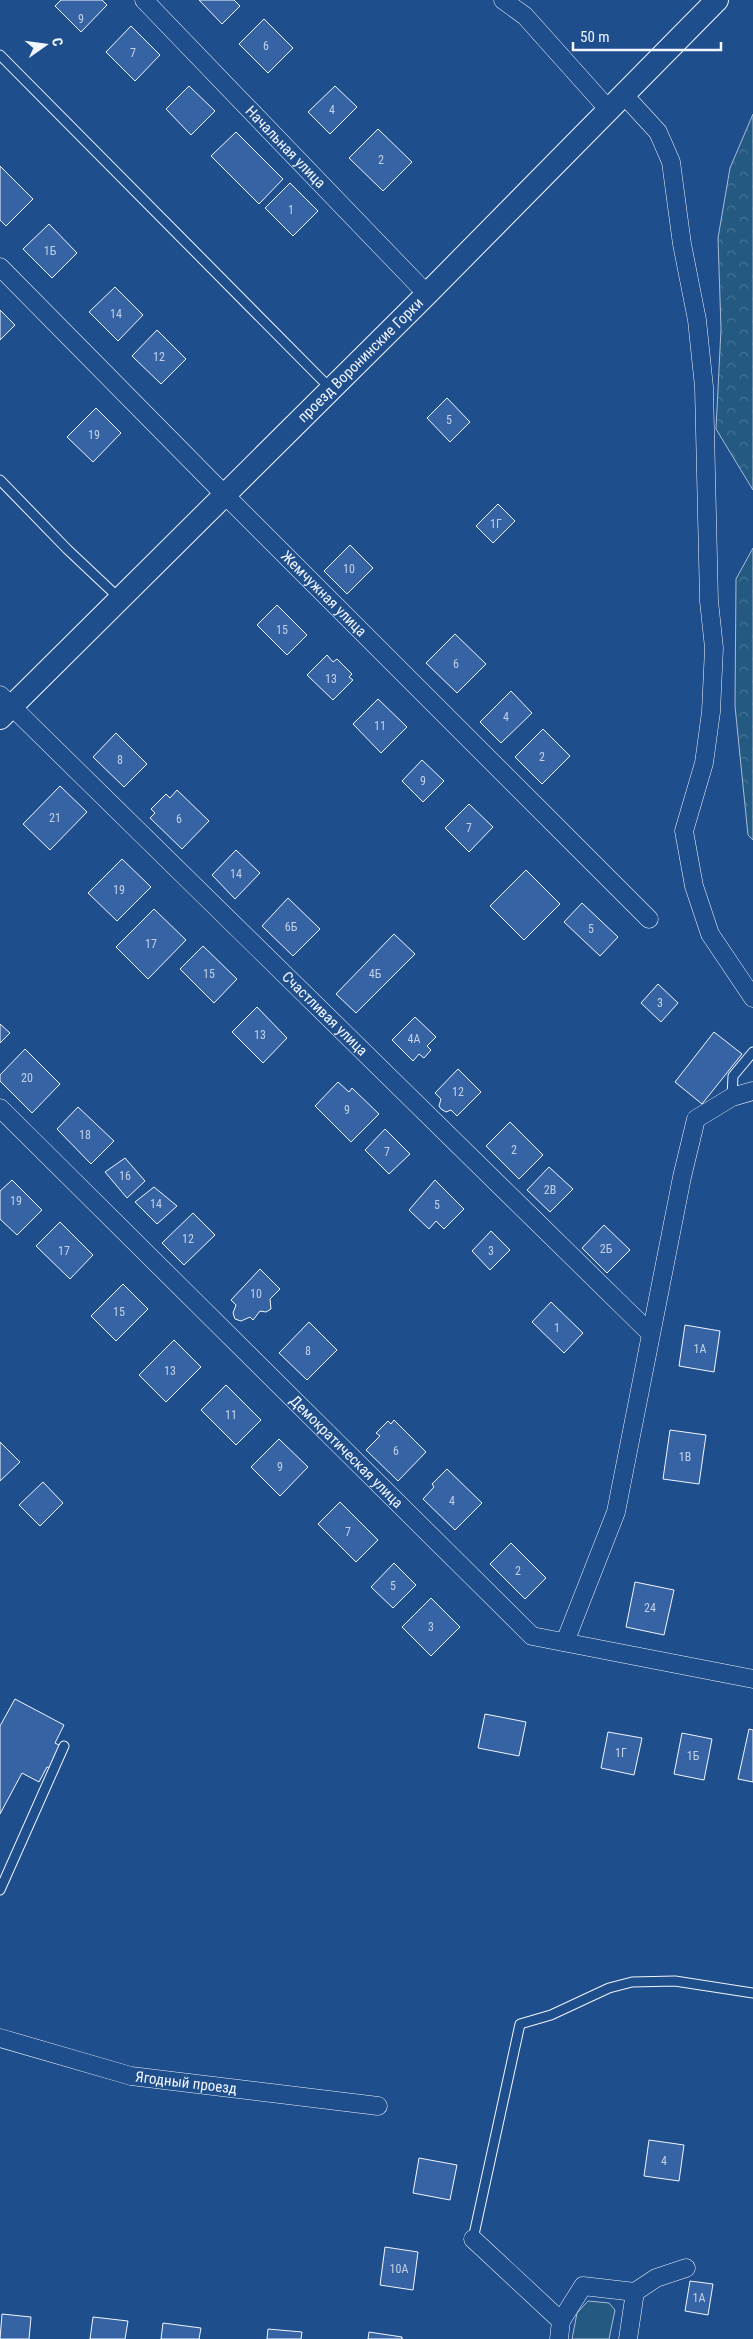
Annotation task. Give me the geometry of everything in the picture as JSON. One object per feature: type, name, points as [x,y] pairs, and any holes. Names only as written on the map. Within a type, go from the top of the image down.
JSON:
[{"type":"street","name":"Начальная улица","points":[[144,0],[427,294]]},
{"type":"street","points":[[503,0],[525,16],[617,102],[658,132],[671,162],[682,244],[697,320],[704,387],[709,601],[714,648],[711,712],[704,763],[684,832],[694,886],[710,934],[753,998]]},
{"type":"street","name":"проезд Воронинские Горки","points":[[4,706],[120,599],[427,294],[717,0]]},
{"type":"street","name":"Жемчужная улица","points":[[0,266],[225,495],[649,919]]},
{"type":"street","name":"Счастливая улица","points":[[4,706],[650,1333]]},
{"type":"street","points":[[565,1642],[616,1512],[650,1333],[696,1119],[732,1097],[753,1091]]},
{"type":"street","name":"Демократическая улица","points":[[0,1108],[532,1636],[753,1679]]},
{"type":"street","name":"Ягодный проезд","points":[[0,2038],[131,2076],[378,2106]]},
{"type":"street","points":[[472,2239],[560,2321]]},
{"type":"street","points":[[559,2339],[560,2321],[583,2286],[635,2292],[656,2278],[686,2268]]},
{"type":"street","points":[[628,2339],[635,2292]]},
{"type":"lane","points":[[0,55],[331,390]]},
{"type":"lane","points":[[0,480],[120,599]]},
{"type":"lane","points":[[732,1097],[733,1076],[753,1052]]},
{"type":"lane","points":[[0,1890],[64,1746]]},
{"type":"lane","points":[[472,2239],[520,2024],[551,2015],[609,1988],[632,1982],[674,1981],[753,1993]]},
{"type":"green space","points":[[753,114],[753,490],[716,429],[721,329],[718,238],[730,168]]},
{"type":"green space","points":[[753,548],[753,840],[748,835],[735,706],[736,579]]},
{"type":"green space","points":[[588,2301],[609,2303],[615,2310],[609,2339],[572,2339],[577,2313]]},
{"type":"building","points":[[61,0],[102,0],[107,5],[81,32],[55,6]]},
{"type":"building","points":[[199,0],[234,0],[240,6],[222,24]]},
{"type":"building","points":[[264,19],[293,48],[268,73],[239,44]]},
{"type":"building","points":[[131,26],[160,55],[135,81],[106,52]]},
{"type":"building","points":[[189,86],[215,111],[191,135],[166,109]]},
{"type":"building","points":[[335,86],[357,107],[330,134],[308,112]]},
{"type":"building","points":[[378,129],[412,162],[383,191],[349,158]]},
{"type":"building","points":[[236,132],[283,179],[259,204],[211,156]]},
{"type":"building","points":[[0,166],[33,199],[6,226],[0,220]]},
{"type":"building","points":[[290,183],[318,211],[293,236],[265,208]]},
{"type":"building","points":[[49,224],[77,253],[52,278],[23,249]]},
{"type":"building","points":[[115,287],[143,315],[118,341],[89,312]]},
{"type":"building","points":[[0,310],[15,325],[0,340]]},
{"type":"building","points":[[157,330],[186,359],[161,384],[132,356]]},
{"type":"building","points":[[447,398],[470,422],[450,442],[427,418]]},
{"type":"building","points":[[96,408],[121,433],[93,462],[67,437]]},
{"type":"building","points":[[498,504],[515,521],[493,543],[476,526]]},
{"type":"building","points":[[350,545],[373,568],[347,594],[324,571]]},
{"type":"building","points":[[277,605],[307,635],[287,655],[257,625]]},
{"type":"building","points":[[455,634],[486,664],[457,693],[426,663]]},
{"type":"building","points":[[327,655],[333,662],[337,659],[352,674],[349,677],[353,680],[333,700],[307,675]]},
{"type":"building","points":[[511,691],[532,713],[501,743],[480,722]]},
{"type":"building","points":[[378,699],[407,727],[381,753],[353,724]]},
{"type":"building","points":[[543,729],[570,756],[542,784],[515,757]]},
{"type":"building","points":[[116,733],[147,764],[124,787],[93,757]]},
{"type":"building","points":[[422,760],[444,781],[423,802],[402,781]]},
{"type":"building","points":[[60,786],[87,812],[50,850],[23,824]]},
{"type":"building","points":[[177,790],[209,821],[182,849],[150,818],[155,813],[151,809],[166,794],[170,798]]},
{"type":"building","points":[[469,804],[493,827],[469,852],[445,828]]},
{"type":"building","points":[[236,850],[260,873],[235,899],[212,875]]},
{"type":"building","points":[[122,859],[151,887],[117,921],[88,893]]},
{"type":"building","points":[[526,870],[560,904],[524,940],[490,906]]},
{"type":"building","points":[[288,898],[320,929],[293,956],[262,926]]},
{"type":"building","points":[[582,903],[618,937],[600,956],[564,922]]},
{"type":"building","points":[[154,909],[186,940],[148,979],[116,947]]},
{"type":"building","points":[[394,934],[415,954],[356,1013],[336,994]]},
{"type":"building","points":[[203,946],[237,979],[214,1003],[180,969]]},
{"type":"building","points":[[658,984],[678,1003],[661,1022],[641,1003]]},
{"type":"building","points":[[257,1007],[287,1038],[263,1063],[232,1032]]},
{"type":"building","points":[[415,1017],[436,1037],[427,1046],[431,1050],[424,1058],[419,1054],[413,1061],[392,1040]]},
{"type":"building","points":[[0,1024],[10,1033],[0,1043]]},
{"type":"building","points":[[714,1032],[742,1054],[702,1104],[675,1082]]},
{"type":"building","points":[[25,1049],[60,1084],[32,1113],[0,1081],[0,1075]]},
{"type":"building","points":[[458,1069],[481,1092],[457,1116],[451,1110],[446,1112],[441,1109],[439,1106],[441,1099],[435,1093]]},
{"type":"building","points":[[338,1082],[349,1092],[352,1088],[379,1114],[351,1142],[315,1106]]},
{"type":"building","points":[[78,1107],[114,1141],[91,1164],[57,1129]]},
{"type":"building","points":[[510,1122],[543,1155],[519,1179],[486,1146]]},
{"type":"building","points":[[385,1129],[410,1154],[389,1174],[365,1150]]},
{"type":"building","points":[[125,1158],[145,1181],[127,1198],[105,1172]]},
{"type":"building","points":[[549,1167],[573,1189],[550,1212],[527,1190]]},
{"type":"building","points":[[12,1180],[42,1210],[17,1235],[0,1219],[0,1191]]},
{"type":"building","points":[[435,1180],[464,1209],[444,1229],[436,1221],[429,1229],[409,1210]]},
{"type":"building","points":[[154,1187],[177,1206],[157,1224],[135,1202]]},
{"type":"building","points":[[193,1213],[215,1235],[184,1265],[162,1243]]},
{"type":"building","points":[[60,1222],[93,1255],[70,1279],[36,1246]]},
{"type":"building","points":[[604,1225],[630,1250],[607,1273],[582,1248]]},
{"type":"building","points":[[491,1231],[510,1250],[490,1270],[472,1251]]},
{"type":"building","points":[[260,1269],[280,1289],[270,1299],[271,1309],[266,1312],[260,1311],[253,1320],[250,1317],[241,1321],[235,1319],[233,1313],[236,1305],[231,1300]]},
{"type":"building","points":[[123,1284],[148,1309],[116,1341],[91,1316]]},
{"type":"building","points":[[551,1302],[583,1333],[564,1353],[532,1322]]},
{"type":"building","points":[[309,1322],[337,1350],[307,1380],[279,1353]]},
{"type":"building","points":[[685,1325],[720,1331],[714,1372],[679,1366]]},
{"type":"building","points":[[174,1340],[201,1367],[166,1402],[139,1375]]},
{"type":"building","points":[[226,1385],[261,1420],[236,1445],[201,1410]]},
{"type":"building","points":[[394,1420],[426,1452],[398,1481],[366,1450],[380,1436],[376,1433],[388,1421],[391,1424]]},
{"type":"building","points":[[670,1430],[706,1435],[699,1484],[663,1479]]},
{"type":"building","points":[[279,1439],[308,1467],[280,1496],[251,1467]]},
{"type":"building","points":[[0,1442],[20,1462],[0,1481]]},
{"type":"building","points":[[447,1469],[482,1503],[455,1530],[423,1499],[434,1487],[432,1484]]},
{"type":"building","points":[[43,1482],[63,1503],[40,1526],[19,1505]]},
{"type":"building","points":[[340,1502],[378,1540],[356,1562],[318,1524]]},
{"type":"building","points":[[511,1543],[546,1578],[525,1599],[490,1564]]},
{"type":"building","points":[[394,1563],[416,1585],[393,1608],[371,1587]]},
{"type":"building","points":[[635,1582],[674,1590],[664,1635],[626,1627]]},
{"type":"building","points":[[431,1598],[460,1627],[431,1656],[402,1627]]},
{"type":"building","points":[[15,1699],[64,1725],[55,1743],[63,1747],[51,1769],[47,1767],[39,1782],[22,1773],[0,1814],[0,1726]]},
{"type":"building","points":[[485,1714],[526,1722],[519,1756],[478,1748]]},
{"type":"building","points":[[749,1729],[753,1730],[753,1782],[738,1779]]},
{"type":"building","points":[[608,1732],[642,1738],[634,1775],[601,1768]]},
{"type":"building","points":[[682,1733],[712,1739],[704,1780],[674,1774]]},
{"type":"building","points":[[649,2140],[684,2145],[679,2181],[644,2176]]},
{"type":"building","points":[[419,2158],[457,2165],[450,2200],[413,2193]]},
{"type":"building","points":[[385,2247],[418,2252],[413,2290],[380,2285]]},
{"type":"building","points":[[690,2281],[713,2284],[708,2315],[685,2311]]},
{"type":"building","points":[[2,2314],[31,2317],[29,2339],[0,2339]]},
{"type":"building","points":[[93,2317],[128,2321],[125,2339],[90,2339]]},
{"type":"building","points":[[163,2323],[201,2328],[199,2339],[161,2339]]},
{"type":"building","points":[[268,2329],[302,2332],[301,2339],[267,2339]]},
{"type":"building","points":[[369,2332],[402,2337],[402,2339],[368,2339]]}]
